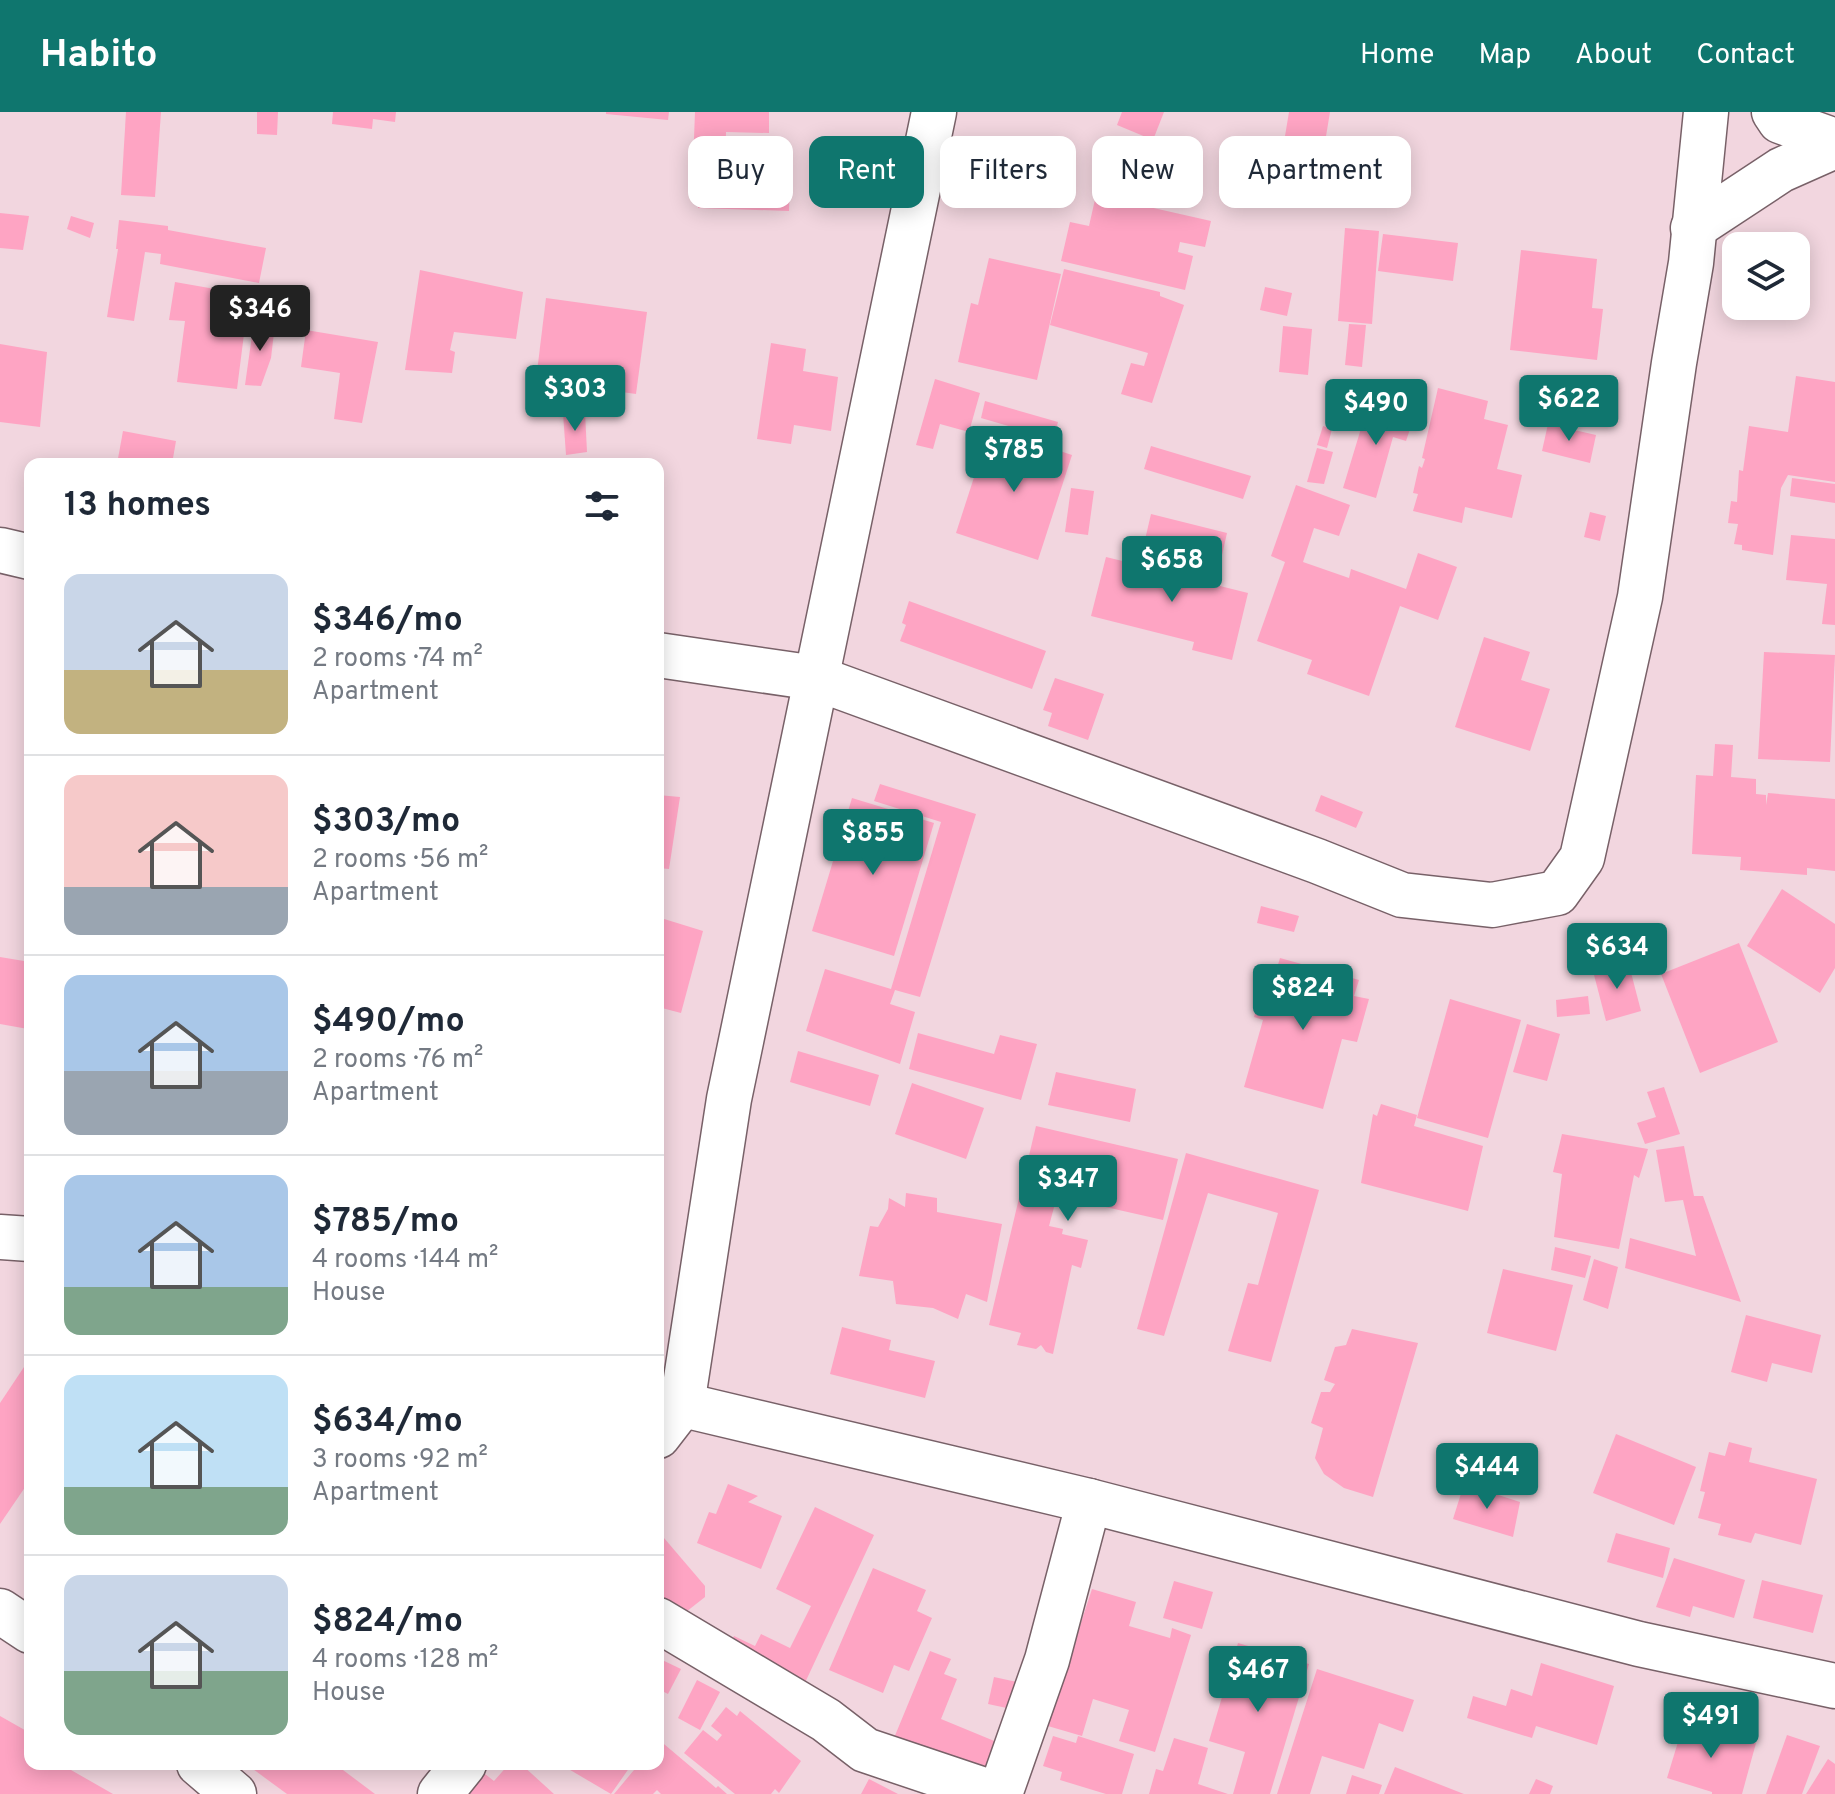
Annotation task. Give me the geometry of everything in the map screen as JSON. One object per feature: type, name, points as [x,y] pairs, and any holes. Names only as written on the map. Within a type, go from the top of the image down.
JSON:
[{"type":"street","points":[[934,112],[666,1413],[1089,1501],[1624,1641],[1835,1686]]},
{"type":"street","points":[[664,656],[816,678],[1402,895],[1492,905],[1557,893],[1582,858],[1640,597],[1691,263],[1706,112]]},
{"type":"street","points":[[1774,112],[1780,121],[1835,144]]},
{"type":"street","points":[[1693,228],[1781,170],[1835,144]]},
{"type":"street","points":[[0,550],[24,556]]},
{"type":"street","points":[[0,1237],[24,1239]]},
{"type":"street","points":[[664,1624],[826,1720],[865,1750],[998,1794],[1047,1660],[1089,1501]]},
{"type":"street","points":[[0,1611],[24,1627]]},
{"type":"street","points":[[206,1770],[234,1794]]},
{"type":"street","points":[[440,1794],[459,1770]]},
{"type":"building","points":[[126,112],[161,112],[155,197],[121,195]]},
{"type":"building","points":[[257,112],[278,112],[277,135],[257,134]]},
{"type":"building","points":[[333,112],[396,112],[395,122],[373,119],[372,129],[332,124]]},
{"type":"building","points":[[606,112],[669,112],[668,120]]},
{"type":"building","points":[[695,112],[769,112],[769,133],[726,132],[726,136],[694,136]]},
{"type":"building","points":[[1122,112],[1164,112],[1155,136],[1143,136],[1117,125]]},
{"type":"building","points":[[1289,112],[1330,112],[1326,136],[1285,136]]},
{"type":"building","points":[[698,208],[789,208],[789,211]]},
{"type":"building","points":[[1093,208],[1154,208],[1211,221],[1205,247],[1180,242],[1178,252],[1193,256],[1185,290],[1061,261],[1070,222],[1089,226]]},
{"type":"building","points":[[0,213],[29,216],[23,250],[0,248]]},
{"type":"building","points":[[71,216],[94,223],[90,238],[67,229]]},
{"type":"building","points":[[119,220],[168,226],[168,230],[266,248],[259,283],[160,264],[161,254],[145,252],[134,321],[107,317],[118,249]]},
{"type":"building","points":[[1345,228],[1379,231],[1372,324],[1338,321]]},
{"type":"building","points":[[1383,234],[1458,243],[1453,281],[1378,271]]},
{"type":"building","points":[[1521,250],[1597,259],[1592,308],[1603,309],[1597,360],[1510,350]]},
{"type":"building","points":[[989,258],[1061,274],[1037,380],[958,362],[971,303],[978,305]]},
{"type":"building","points":[[1064,269],[1160,292],[1160,296],[1184,305],[1152,403],[1121,394],[1131,363],[1144,366],[1148,353],[1050,325]]},
{"type":"building","points":[[420,270],[523,292],[516,339],[454,332],[450,350],[455,352],[452,373],[405,370]]},
{"type":"building","points":[[175,282],[249,295],[237,389],[177,382],[185,321],[169,320]]},
{"type":"building","points":[[1265,287],[1292,293],[1287,316],[1260,310]]},
{"type":"building","points":[[284,294],[284,308],[262,310],[261,299]]},
{"type":"building","points":[[546,298],[647,312],[636,394],[536,380]]},
{"type":"building","points":[[254,321],[275,324],[271,358],[261,386],[245,385]]},
{"type":"building","points":[[1349,324],[1366,325],[1362,367],[1345,365]]},
{"type":"building","points":[[1283,326],[1312,329],[1308,375],[1279,372]]},
{"type":"building","points":[[306,330],[378,342],[362,423],[334,419],[340,373],[301,367]]},
{"type":"building","points":[[771,343],[806,349],[803,371],[838,377],[831,431],[794,425],[791,444],[757,439]]},
{"type":"building","points":[[0,344],[47,352],[40,427],[0,422]]},
{"type":"building","points":[[1796,376],[1835,382],[1835,482],[1788,475],[1781,488],[1773,555],[1742,550],[1742,545],[1734,544],[1738,524],[1728,523],[1731,501],[1737,502],[1739,470],[1743,471],[1749,426],[1788,432]]},
{"type":"building","points":[[935,379],[980,393],[969,432],[940,424],[933,449],[916,445]]},
{"type":"building","points":[[1438,388],[1488,401],[1484,419],[1508,425],[1497,469],[1522,475],[1512,518],[1465,507],[1462,523],[1413,511],[1418,494],[1413,493],[1419,466],[1422,468],[1425,459],[1422,458]]},
{"type":"building","points":[[985,401],[1058,422],[1053,439],[981,418]]},
{"type":"building","points":[[1369,402],[1415,414],[1406,441],[1393,437],[1376,498],[1343,488]]},
{"type":"building","points":[[585,412],[587,452],[566,455],[563,413]]},
{"type":"building","points":[[1548,424],[1596,435],[1590,463],[1542,451]]},
{"type":"building","points":[[1323,426],[1332,429],[1327,448],[1317,445]]},
{"type":"building","points":[[990,428],[1072,455],[1038,560],[956,533]]},
{"type":"building","points":[[123,431],[176,441],[173,458],[118,458]]},
{"type":"building","points":[[1151,446],[1251,476],[1243,499],[1144,469]]},
{"type":"building","points":[[1317,448],[1333,452],[1324,484],[1307,482]]},
{"type":"building","points":[[1792,478],[1835,484],[1835,503],[1790,496]]},
{"type":"building","points":[[1296,485],[1350,505],[1339,536],[1314,528],[1303,562],[1349,578],[1351,569],[1406,589],[1418,553],[1457,567],[1438,620],[1400,606],[1369,696],[1307,674],[1312,660],[1257,641],[1285,562],[1271,556]]},
{"type":"building","points":[[1071,488],[1094,491],[1088,535],[1065,532]]},
{"type":"building","points":[[1590,512],[1606,516],[1600,541],[1584,537]]},
{"type":"building","points":[[1151,514],[1227,533],[1220,564],[1144,544]]},
{"type":"building","points":[[1791,535],[1835,539],[1835,625],[1822,624],[1827,584],[1786,580]]},
{"type":"building","points":[[1106,557],[1147,567],[1149,559],[1215,573],[1212,584],[1248,593],[1232,660],[1192,650],[1194,642],[1091,616]]},
{"type":"building","points":[[909,601],[1046,651],[1032,689],[900,641]]},
{"type":"building","points":[[1484,637],[1530,652],[1521,680],[1550,689],[1530,751],[1455,727]]},
{"type":"building","points":[[1764,652],[1835,655],[1830,762],[1758,759]]},
{"type":"building","points":[[1055,678],[1104,694],[1088,740],[1048,726],[1052,713],[1043,710]]},
{"type":"building","points":[[1715,744],[1733,745],[1731,777],[1756,779],[1756,794],[1766,795],[1766,805],[1768,793],[1835,799],[1835,871],[1807,868],[1807,875],[1740,870],[1741,857],[1692,854],[1696,775],[1713,776]]},
{"type":"building","points":[[880,784],[976,814],[920,997],[895,990],[890,1004],[915,1012],[900,1064],[806,1031],[825,969],[891,989],[941,822],[874,801]]},
{"type":"building","points":[[1321,795],[1363,812],[1356,828],[1315,811]]},
{"type":"building","points":[[664,796],[680,797],[669,869],[664,869]]},
{"type":"building","points":[[852,798],[934,823],[894,956],[812,931]]},
{"type":"building","points":[[1782,889],[1835,924],[1835,968],[1820,993],[1747,946]]},
{"type":"building","points":[[1261,906],[1299,916],[1294,932],[1257,923]]},
{"type":"building","points":[[664,919],[703,931],[681,1013],[664,1009]]},
{"type":"building","points":[[1739,943],[1778,1042],[1700,1073],[1661,974]]},
{"type":"building","points":[[0,957],[24,961],[24,1028],[0,1024]]},
{"type":"building","points":[[1280,958],[1359,980],[1354,996],[1369,999],[1357,1042],[1342,1039],[1323,1109],[1244,1087],[1263,1020],[1254,1017],[1263,985],[1271,988]]},
{"type":"building","points":[[1628,961],[1641,1011],[1606,1021],[1593,971]]},
{"type":"building","points":[[1588,996],[1590,1014],[1557,1017],[1556,1000]]},
{"type":"building","points":[[1450,999],[1521,1020],[1488,1138],[1417,1118]]},
{"type":"building","points":[[1527,1024],[1560,1034],[1547,1081],[1513,1072]]},
{"type":"building","points":[[918,1033],[994,1054],[1000,1035],[1037,1044],[1021,1100],[909,1069]]},
{"type":"building","points":[[798,1051],[879,1075],[870,1106],[790,1082]]},
{"type":"building","points":[[1056,1072],[1136,1089],[1130,1122],[1048,1105]]},
{"type":"building","points":[[912,1083],[984,1108],[966,1159],[895,1134]]},
{"type":"building","points":[[1664,1087],[1680,1134],[1645,1144],[1637,1123],[1656,1117],[1647,1092]]},
{"type":"building","points":[[1381,1104],[1417,1115],[1414,1126],[1483,1146],[1468,1211],[1361,1183],[1373,1114],[1377,1116]]},
{"type":"building","points":[[1036,1126],[1178,1159],[1163,1220],[1057,1196],[1049,1226],[1063,1229],[1062,1234],[1088,1240],[1081,1268],[1072,1265],[1053,1354],[1046,1352],[1041,1345],[1036,1349],[1017,1345],[1021,1333],[989,1325]]},
{"type":"building","points":[[1562,1134],[1648,1149],[1639,1178],[1634,1175],[1619,1249],[1554,1237],[1562,1174],[1553,1172]]},
{"type":"building","points":[[1684,1146],[1694,1196],[1703,1196],[1741,1302],[1625,1268],[1630,1238],[1696,1256],[1683,1200],[1665,1202],[1656,1150]]},
{"type":"building","points":[[1186,1153],[1319,1190],[1271,1362],[1228,1351],[1248,1283],[1258,1285],[1278,1213],[1208,1193],[1164,1336],[1137,1329]]},
{"type":"building","points":[[906,1193],[937,1198],[937,1212],[1002,1224],[987,1302],[966,1294],[958,1319],[933,1308],[896,1304],[893,1281],[859,1276],[870,1226],[878,1227],[888,1209],[889,1198],[905,1207]]},
{"type":"building","points":[[1555,1247],[1591,1256],[1585,1278],[1551,1270]]},
{"type":"building","points":[[1594,1259],[1618,1267],[1608,1309],[1583,1300]]},
{"type":"building","points":[[1503,1269],[1573,1285],[1556,1351],[1487,1333]]},
{"type":"building","points":[[1746,1315],[1821,1335],[1812,1373],[1772,1363],[1767,1382],[1731,1372]]},
{"type":"building","points":[[842,1327],[891,1340],[889,1350],[935,1361],[925,1398],[830,1374]]},
{"type":"building","points":[[1352,1329],[1418,1343],[1373,1497],[1344,1488],[1324,1474],[1315,1458],[1323,1428],[1311,1423],[1321,1392],[1330,1392],[1335,1384],[1324,1380],[1335,1347],[1346,1345]]},
{"type":"building","points":[[24,1367],[24,1489],[0,1524],[0,1403]]},
{"type":"building","points":[[1616,1434],[1696,1467],[1674,1525],[1593,1493]]},
{"type":"building","points":[[1729,1442],[1752,1448],[1749,1462],[1817,1479],[1801,1545],[1755,1533],[1751,1543],[1718,1535],[1721,1524],[1698,1518],[1705,1492],[1700,1491],[1709,1452],[1725,1456]]},
{"type":"building","points":[[728,1484],[758,1496],[748,1502],[782,1516],[761,1569],[697,1543],[709,1512],[716,1514]]},
{"type":"building","points":[[1464,1484],[1520,1502],[1513,1537],[1453,1519]]},
{"type":"building","points":[[815,1507],[874,1535],[803,1687],[727,1651],[734,1636],[755,1646],[761,1634],[790,1648],[811,1606],[776,1589]]},
{"type":"building","points":[[1616,1533],[1670,1548],[1663,1578],[1607,1562]]},
{"type":"building","points":[[664,1538],[705,1586],[705,1597],[677,1619],[664,1601]]},
{"type":"building","points":[[1674,1558],[1745,1580],[1734,1618],[1693,1606],[1690,1617],[1656,1607]]},
{"type":"building","points":[[873,1568],[926,1590],[917,1611],[932,1618],[909,1671],[894,1665],[883,1693],[829,1670]]},
{"type":"building","points":[[1762,1580],[1823,1595],[1813,1633],[1753,1618]]},
{"type":"building","points":[[1174,1581],[1213,1592],[1202,1629],[1163,1618]]},
{"type":"building","points":[[1092,1589],[1136,1602],[1129,1626],[1170,1638],[1172,1628],[1191,1635],[1155,1752],[1119,1741],[1129,1710],[1093,1699],[1082,1736],[1041,1724],[1068,1633],[1077,1635]]},
{"type":"building","points":[[1238,1643],[1309,1664],[1270,1794],[1233,1794],[1245,1752],[1209,1741]]},
{"type":"building","points":[[930,1651],[951,1659],[944,1674],[957,1679],[941,1719],[1004,1745],[991,1778],[894,1738]]},
{"type":"building","points":[[664,1661],[681,1669],[668,1694],[664,1692]]},
{"type":"building","points":[[1541,1663],[1614,1686],[1597,1745],[1536,1726],[1532,1738],[1467,1718],[1473,1696],[1506,1706],[1511,1689],[1532,1696]]},
{"type":"building","points":[[1317,1669],[1414,1700],[1403,1732],[1379,1723],[1364,1769],[1322,1756],[1310,1794],[1277,1794]]},
{"type":"building","points":[[994,1677],[1021,1683],[1016,1710],[988,1704]]},
{"type":"building","points":[[697,1680],[720,1692],[700,1730],[678,1718]]},
{"type":"building","points":[[726,1707],[737,1716],[740,1711],[801,1761],[779,1793],[775,1789],[771,1794],[735,1794],[684,1753],[703,1730],[717,1741],[722,1735],[711,1726]]},
{"type":"building","points":[[0,1716],[24,1730],[24,1770],[71,1770],[113,1794],[0,1794]]},
{"type":"building","points":[[1685,1719],[1756,1743],[1742,1794],[1712,1794],[1667,1778]]},
{"type":"building","points":[[1787,1735],[1820,1746],[1802,1794],[1766,1794]]},
{"type":"building","points":[[1053,1736],[1076,1743],[1078,1736],[1134,1754],[1122,1794],[1106,1794],[1060,1780],[1062,1772],[1043,1766]]},
{"type":"building","points":[[1174,1738],[1208,1748],[1198,1784],[1228,1794],[1149,1794],[1156,1769],[1163,1771]]},
{"type":"building","points":[[664,1744],[727,1794],[661,1794],[657,1790],[653,1794],[614,1794],[634,1770],[664,1770]]},
{"type":"building","points":[[1828,1759],[1835,1764],[1835,1794],[1806,1794]]},
{"type":"building","points":[[1395,1767],[1464,1794],[1384,1794]]},
{"type":"building","points":[[254,1770],[343,1770],[375,1794],[287,1794]]},
{"type":"building","points":[[504,1770],[528,1770],[554,1794],[468,1794],[485,1774],[494,1781]]},
{"type":"building","points":[[570,1770],[628,1770],[611,1794]]},
{"type":"building","points":[[1352,1775],[1382,1785],[1379,1794],[1346,1794]]},
{"type":"building","points":[[869,1779],[898,1794],[861,1794]]},
{"type":"building","points":[[1536,1779],[1553,1786],[1550,1794],[1529,1794]]}]
